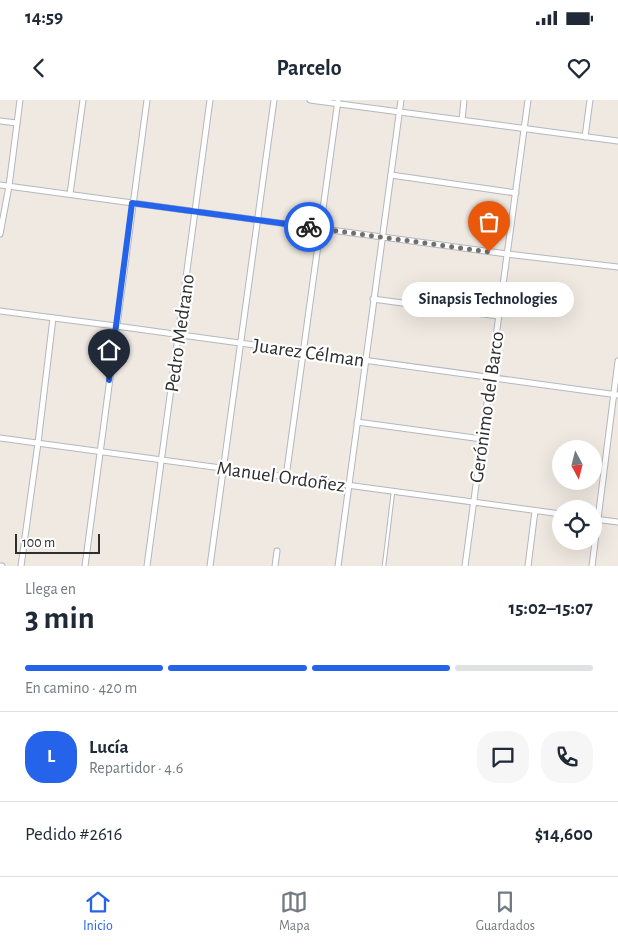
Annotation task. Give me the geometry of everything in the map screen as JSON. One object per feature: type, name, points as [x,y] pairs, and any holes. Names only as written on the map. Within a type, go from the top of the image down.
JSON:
[{"type":"street","points":[[0,234],[9,186],[20,100]]},
{"type":"street","points":[[70,194],[83,100]]},
{"type":"street","points":[[85,566],[147,100]]},
{"type":"street","name":"Pedro Medrano","points":[[147,566],[210,100]]},
{"type":"street","points":[[210,566],[274,100]]},
{"type":"street","points":[[310,100],[337,102],[618,141]]},
{"type":"street","points":[[338,566],[401,100]]},
{"type":"street","points":[[462,120],[464,100]]},
{"type":"street","name":"Gerónimo del Barco","points":[[465,566],[528,100]]},
{"type":"street","points":[[585,137],[590,100]]},
{"type":"street","points":[[286,477],[337,102]]},
{"type":"street","points":[[0,121],[17,123]]},
{"type":"street","points":[[391,174],[516,193]]},
{"type":"street","points":[[0,185],[618,268]]},
{"type":"street","points":[[374,299],[498,316]]},
{"type":"street","name":"Juarez Célman","points":[[0,311],[616,395]]},
{"type":"street","points":[[21,566],[53,318]]},
{"type":"street","points":[[599,500],[616,395],[618,361]]},
{"type":"street","points":[[357,422],[482,440]]},
{"type":"street","name":"Manuel Ordoñez","points":[[0,438],[552,513]]},
{"type":"street","points":[[528,566],[535,511]]},
{"type":"street","points":[[602,520],[618,522]]},
{"type":"street","points":[[275,566],[277,550]]},
{"type":"street","points":[[592,566],[593,550]]},
{"type":"lane","points":[[384,566],[393,492]]},
{"type":"way so far","points":[[309,227],[489,252]]},
{"type":"place","name":"Sinapsis Technologies","points":[[489,252]]},
{"type":"route","points":[[109,380],[132,203],[309,227]]}]
